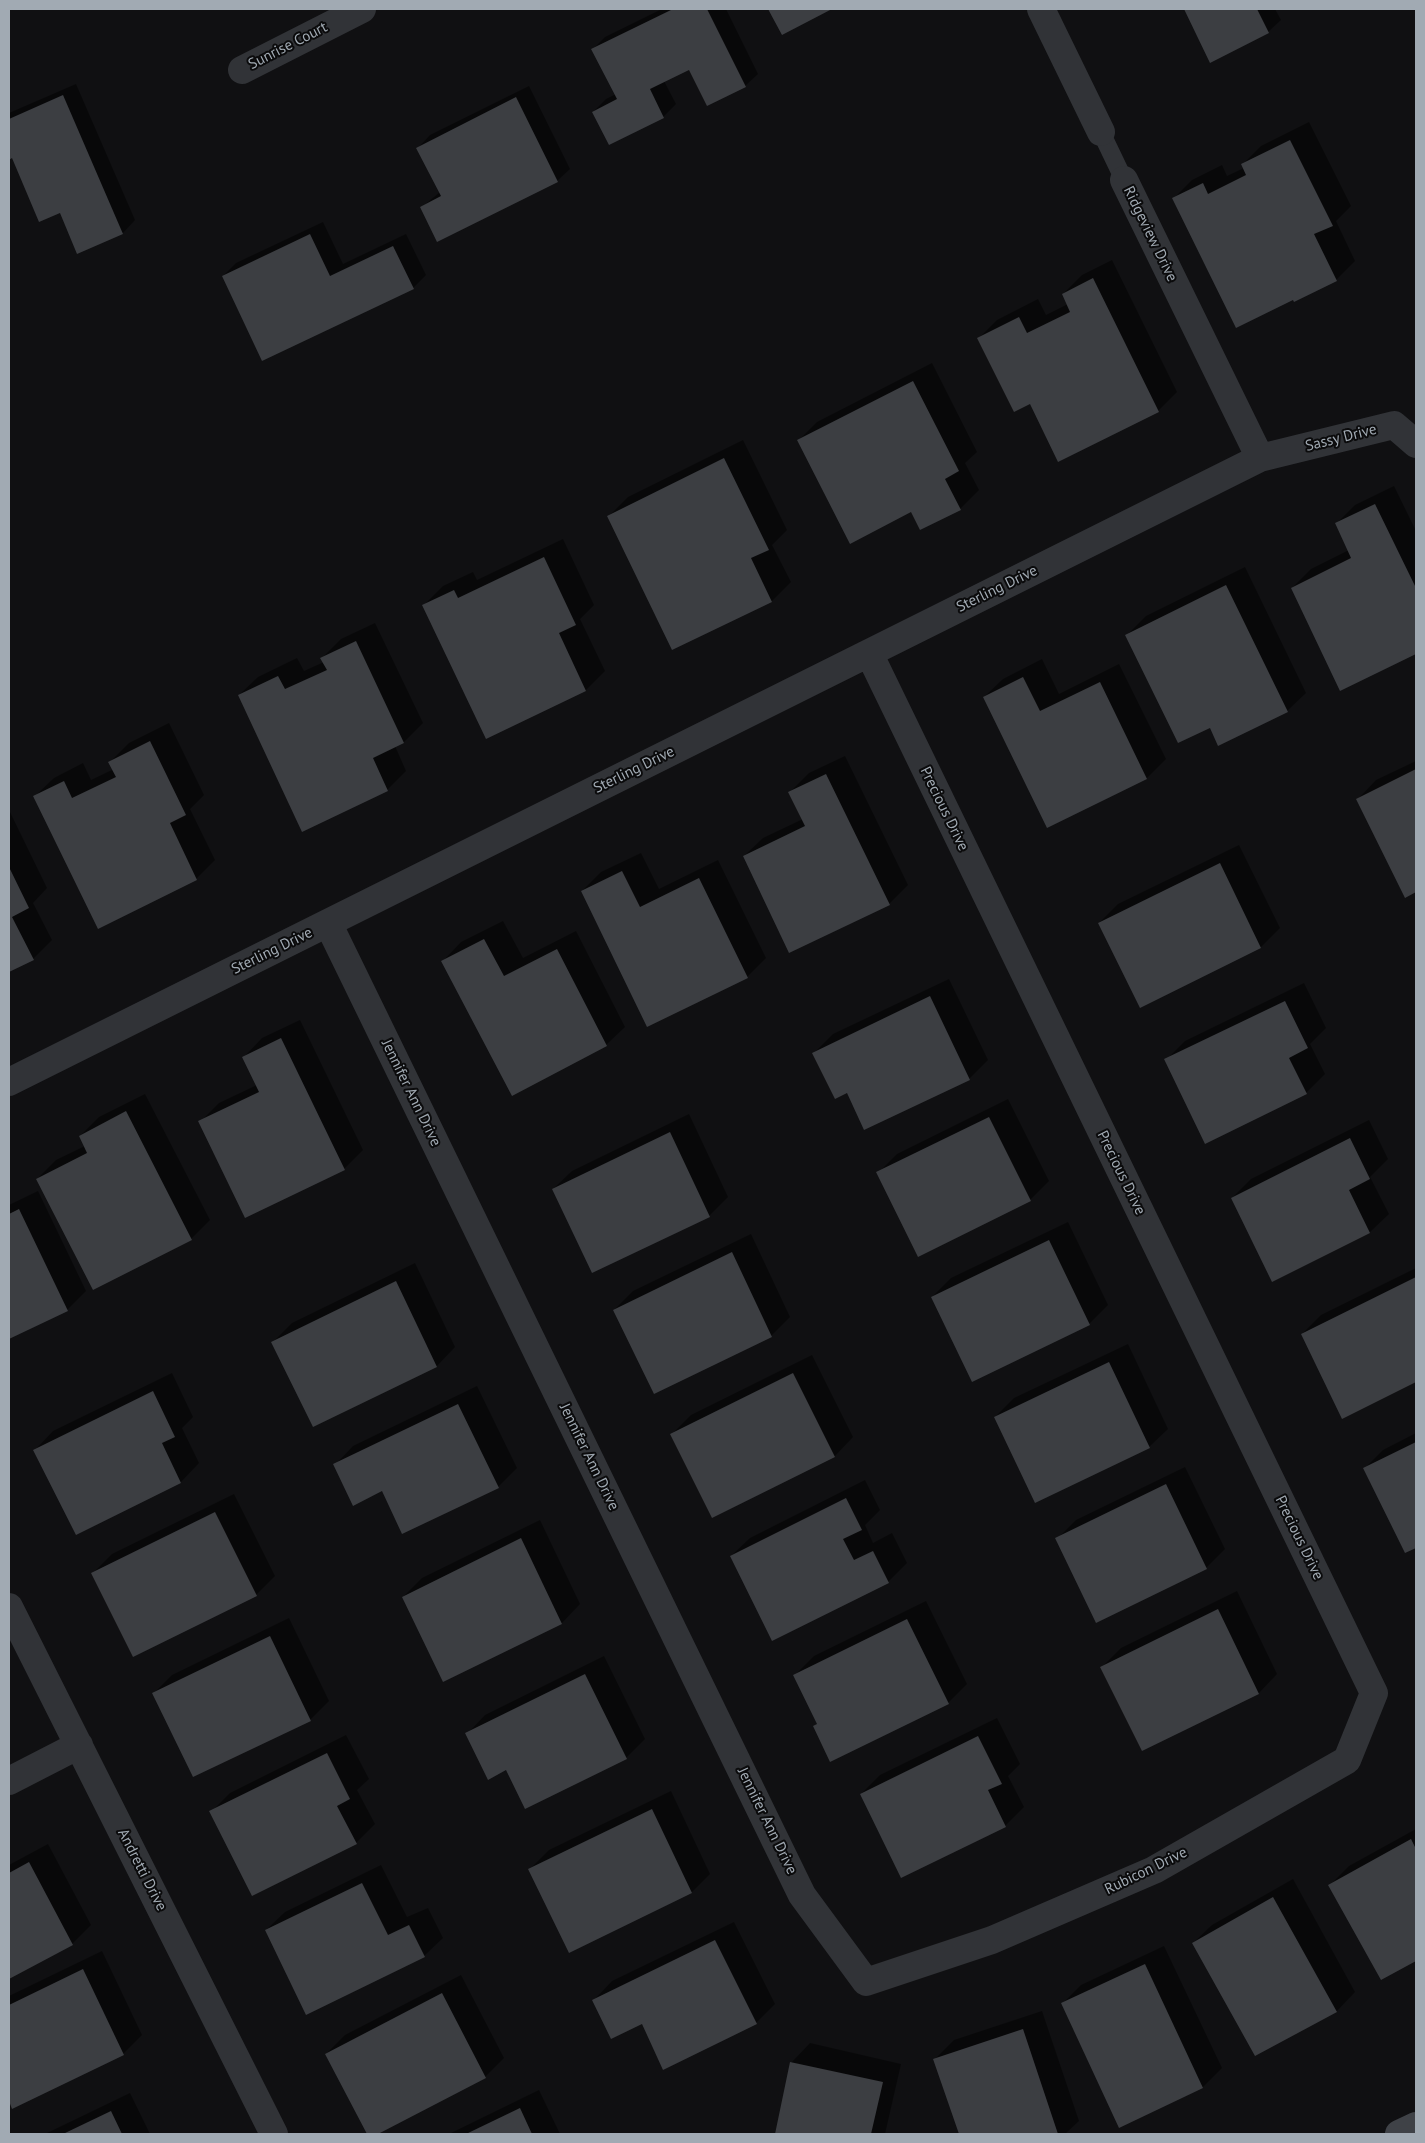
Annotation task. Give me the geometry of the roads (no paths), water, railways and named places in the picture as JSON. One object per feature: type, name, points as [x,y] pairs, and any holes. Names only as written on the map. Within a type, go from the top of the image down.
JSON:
[{"type":"main road","points":[[1398,2134],[1416,2126]]},
{"type":"street","name":"Sunrise Court","points":[[242,70],[362,9]]},
{"type":"street","name":"Ridgeview Drive","points":[[1041,9],[1101,132]]},
{"type":"street","name":"Ridgeview Drive","points":[[1124,180],[1260,458]]},
{"type":"street","name":"Sassy Drive","points":[[1260,458],[1394,425],[1416,444]]},
{"type":"street","name":"Sterling Drive","points":[[9,1082],[1260,458]]},
{"type":"street","name":"Precious Drive","points":[[868,653],[1374,1694]]},
{"type":"street","name":"Jennifer Ann Drive","points":[[328,922],[802,1895],[866,1982]]},
{"type":"street","name":"Andretti Drive","points":[[9,1606],[274,2134]]},
{"type":"street","name":"Rubicon Drive","points":[[866,1982],[992,1940],[1154,1870],[1347,1760],[1374,1694]]},
{"type":"street","points":[[9,1781],[79,1745]]},
{"type":"lane","name":"Ridgeview Drive","points":[[1101,132],[1124,180]]}]
